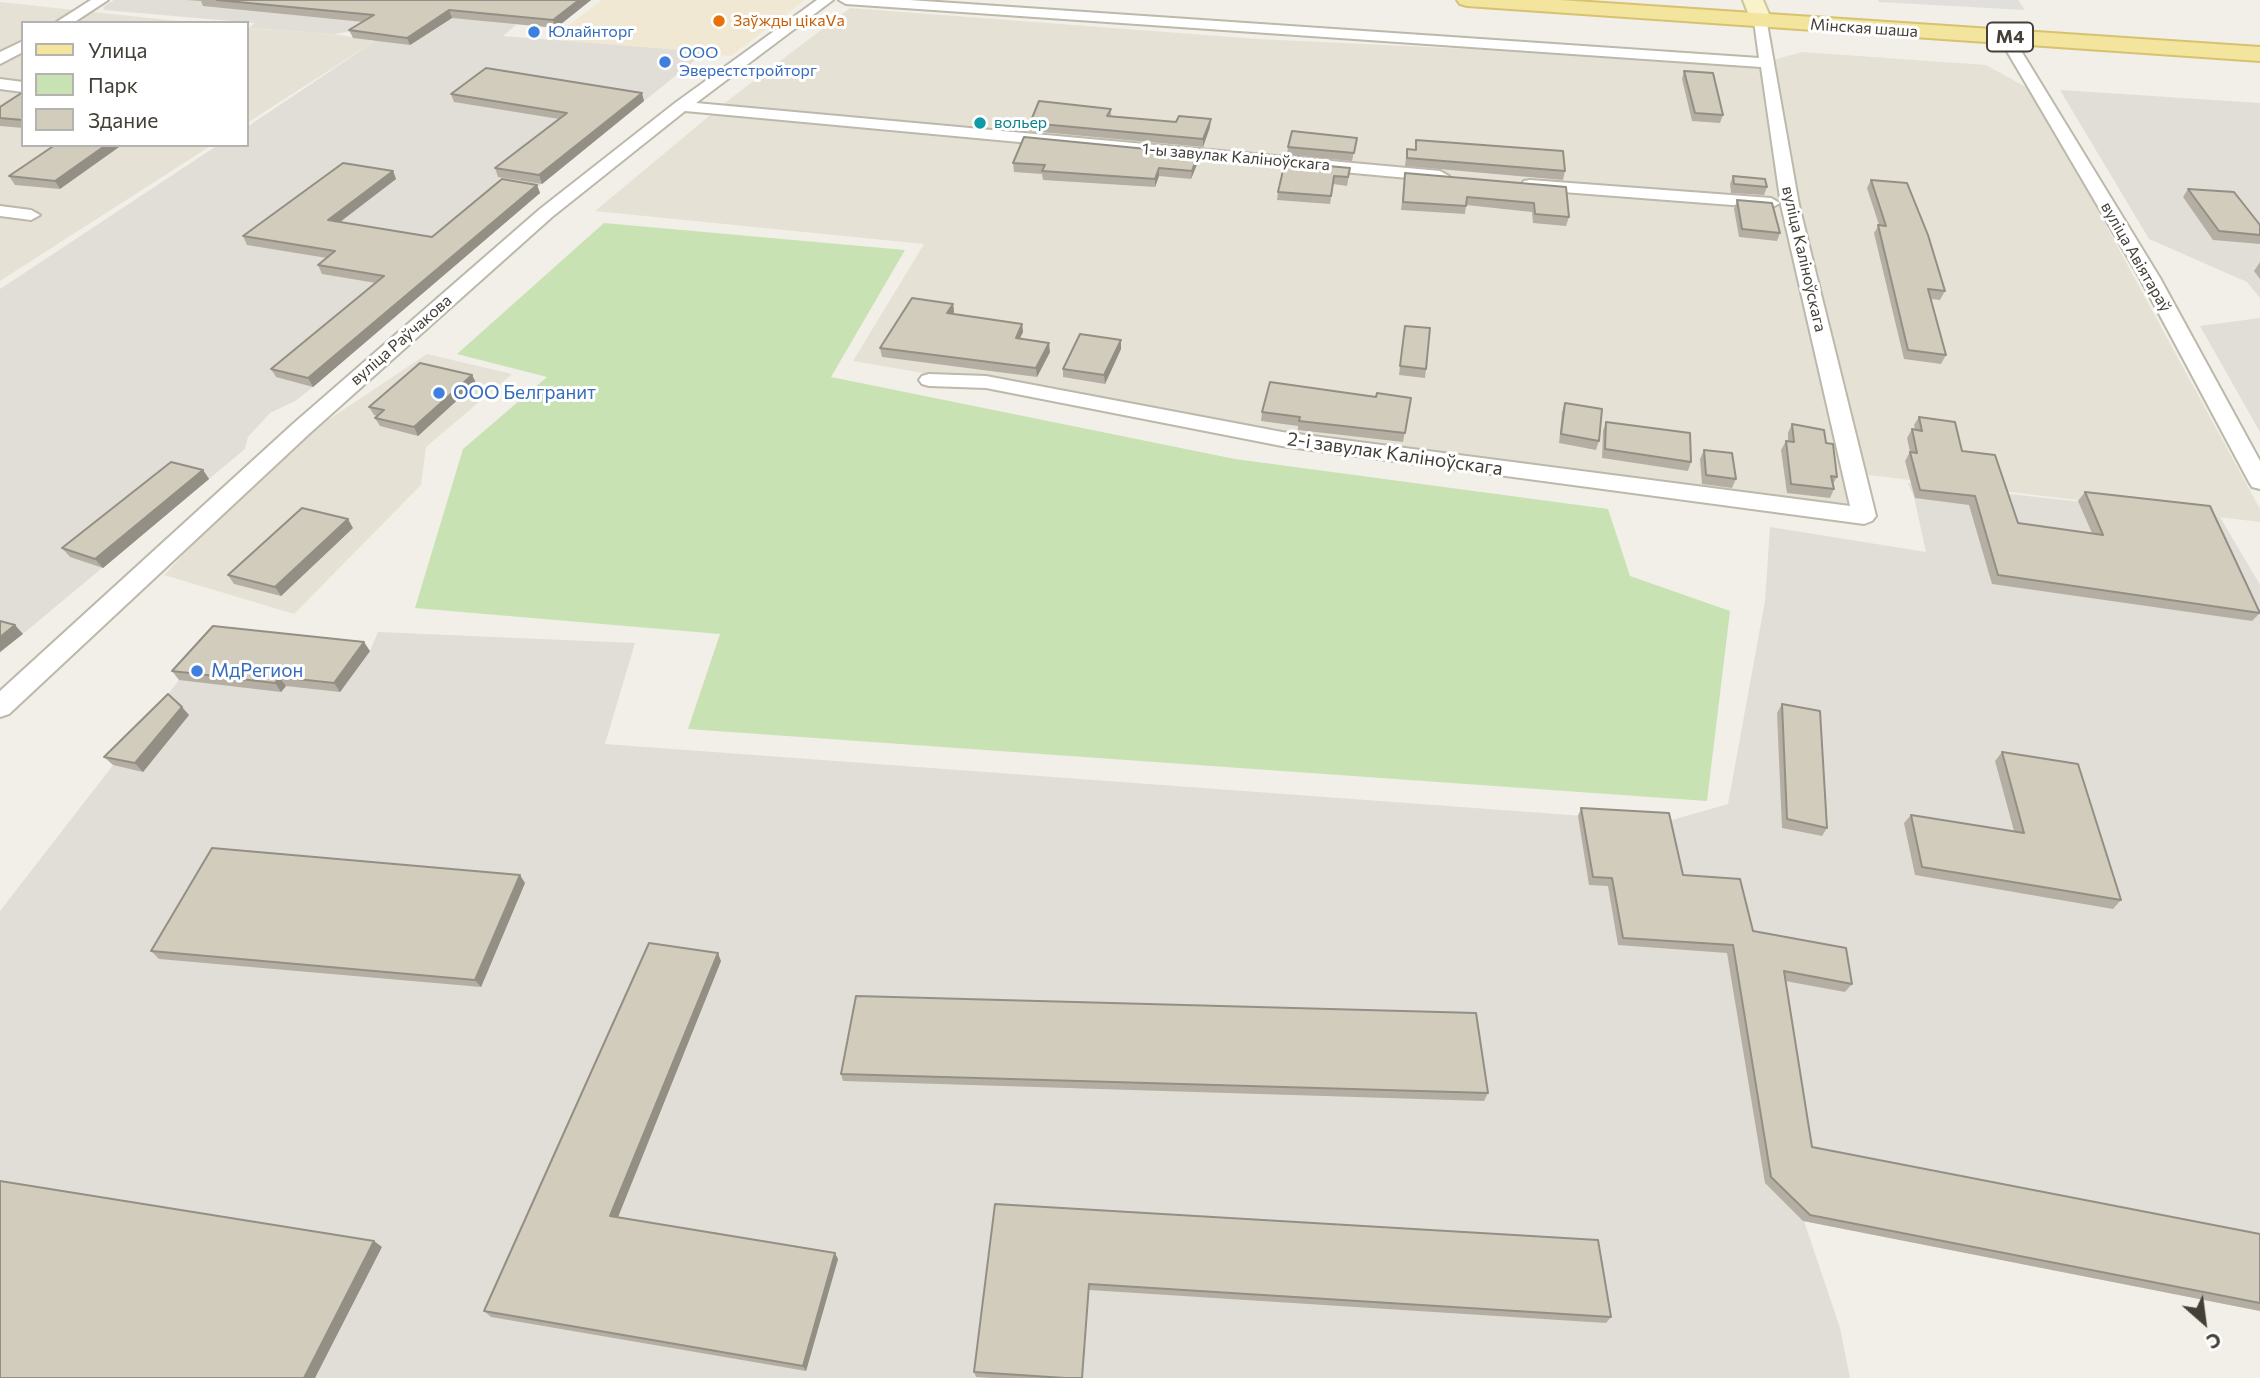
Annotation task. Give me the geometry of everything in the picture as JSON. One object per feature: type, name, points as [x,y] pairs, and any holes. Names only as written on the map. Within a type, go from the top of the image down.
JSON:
[{"type":"main road","name":"Мінская шаша","points":[[1467,0],[1756,8],[2260,37]]},
{"type":"main road","name":"Мінская шаша","points":[[1730,0],[1756,8],[2006,36],[2260,54]]},
{"type":"street","points":[[65,21],[101,0]]},
{"type":"street","name":"вуліца Раўчакова","points":[[0,708],[302,428],[546,213],[681,106],[825,0]]},
{"type":"street","points":[[845,0],[1767,63]]},
{"type":"street","name":"вуліца Каліноўскага","points":[[1756,8],[1790,205],[1864,516]]},
{"type":"street","name":"вуліца Авіятараў","points":[[2006,36],[2150,278],[2260,482]]},
{"type":"street","points":[[0,59],[21,47]]},
{"type":"street","points":[[0,84],[21,87]]},
{"type":"street","name":"1-ы завулак Каліноўскага","points":[[681,106],[1463,179]]},
{"type":"street","points":[[1518,184],[1790,205]]},
{"type":"street","points":[[0,211],[31,215]]},
{"type":"street","name":"2-і завулак Каліноўскага","points":[[929,380],[986,382],[1282,439],[1864,516]]},
{"type":"shaded area","points":[[114,0],[554,0],[523,25],[517,24],[503,36],[705,52],[533,191],[540,193],[313,387],[295,401],[270,413],[248,437],[245,449],[0,653],[0,289],[215,147],[248,147],[248,126],[375,41],[353,31],[334,34],[249,28],[255,23],[104,10],[103,7]]},
{"type":"shaded area","points":[[602,0],[805,0],[731,56],[549,40]]},
{"type":"shaded area","points":[[1878,0],[2018,0],[2025,10],[1879,2]]},
{"type":"shaded area","points":[[0,2],[177,21],[21,21],[21,147],[209,147],[0,281]]},
{"type":"shaded area","points":[[850,8],[1258,39],[1762,63],[1802,52],[1986,65],[2033,91],[2260,509],[2260,522],[1844,472],[1852,512],[1249,429],[853,361],[924,244],[595,211],[726,102]]},
{"type":"shaded area","points":[[248,28],[334,34],[375,41],[248,122]]},
{"type":"shaded area","points":[[2060,90],[2260,103],[2260,298],[2247,282],[2149,239]]},
{"type":"shaded area","points":[[2260,318],[2260,432],[2200,326]]},
{"type":"shaded area","points":[[427,354],[512,374],[426,447],[421,485],[294,614],[164,575],[283,450]]},
{"type":"shaded area","points":[[1908,483],[2220,517],[2260,585],[2260,1311],[1804,1221],[1840,1328],[1850,1378],[0,1378],[0,911],[179,680],[219,634],[370,651],[378,632],[635,643],[605,744],[1665,822],[1728,804],[1765,601],[1770,527],[1926,552],[1914,497]]},
{"type":"green space","points":[[604,223],[905,250],[831,377],[1235,459],[1608,509],[1630,576],[1730,611],[1707,801],[688,729],[720,634],[415,608],[463,449],[547,377],[457,354]]},
{"type":"building","points":[[217,0],[579,0],[553,20],[449,10],[407,38],[349,30],[374,15]]},
{"type":"building","points":[[486,68],[642,93],[539,175],[495,168],[567,113],[451,94]]},
{"type":"building","points":[[1684,71],[1713,73],[1723,115],[1695,113]]},
{"type":"building","points":[[21,93],[21,120],[0,118],[0,107]]},
{"type":"building","points":[[1039,101],[1111,109],[1107,116],[1176,122],[1179,116],[1211,119],[1203,139],[1030,123]]},
{"type":"building","points":[[1292,131],[1357,138],[1354,153],[1288,147]]},
{"type":"building","points":[[1024,137],[1198,154],[1192,171],[1159,168],[1155,179],[1042,171],[1045,165],[1013,163]]},
{"type":"building","points":[[1416,140],[1563,151],[1565,171],[1407,158],[1407,149],[1416,150]]},
{"type":"building","points":[[52,147],[103,147],[55,181],[9,176]]},
{"type":"building","points":[[1285,162],[1350,168],[1348,177],[1334,176],[1331,196],[1278,192]]},
{"type":"building","points":[[343,163],[393,171],[328,220],[432,237],[502,179],[537,185],[308,378],[271,369],[384,276],[318,265],[335,251],[243,236]]},
{"type":"building","points":[[1405,173],[1566,187],[1569,217],[1535,214],[1534,203],[1467,197],[1466,206],[1403,202]]},
{"type":"building","points":[[1733,176],[1765,179],[1767,187],[1734,184]]},
{"type":"building","points":[[1871,180],[1907,183],[1928,235],[1945,291],[1928,289],[1946,355],[1908,350],[1878,225],[1886,226]]},
{"type":"building","points":[[2188,189],[2234,192],[2260,225],[2260,235],[2219,231]]},
{"type":"building","points":[[1737,200],[1772,203],[1780,233],[1742,229]]},
{"type":"building","points":[[912,298],[953,304],[947,313],[1022,324],[1016,338],[1049,343],[1036,368],[880,348]]},
{"type":"building","points":[[1405,326],[1430,328],[1426,369],[1400,366]]},
{"type":"building","points":[[1080,334],[1121,340],[1104,375],[1063,369]]},
{"type":"building","points":[[420,363],[472,375],[414,427],[375,418],[384,410],[369,407]]},
{"type":"building","points":[[1270,382],[1376,397],[1377,393],[1411,398],[1405,433],[1299,421],[1300,417],[1262,412]]},
{"type":"building","points":[[1565,403],[1602,409],[1599,441],[1561,434]]},
{"type":"building","points":[[1919,417],[1955,422],[1962,451],[1995,455],[2018,523],[2103,535],[2085,492],[2210,506],[2260,613],[1998,575],[1975,496],[1920,490],[1910,452],[1917,453],[1912,429],[1922,431]]},
{"type":"building","points":[[1606,422],[1690,433],[1691,462],[1605,449]]},
{"type":"building","points":[[1792,424],[1824,430],[1826,443],[1833,444],[1837,477],[1831,476],[1834,489],[1791,484],[1786,441],[1794,442]]},
{"type":"building","points":[[1704,450],[1732,453],[1736,479],[1706,475]]},
{"type":"building","points":[[171,462],[203,470],[95,559],[62,548]]},
{"type":"building","points":[[302,508],[348,519],[275,587],[228,575]]},
{"type":"building","points":[[0,621],[15,625],[0,637]]},
{"type":"building","points":[[213,626],[364,642],[334,683],[279,677],[275,683],[172,671]]},
{"type":"building","points":[[168,694],[182,707],[135,763],[104,757]]},
{"type":"building","points":[[1782,704],[1820,711],[1827,828],[1787,819]]},
{"type":"building","points":[[2002,752],[2078,764],[2121,900],[1922,867],[1911,815],[2024,833]]},
{"type":"building","points":[[1581,808],[1669,813],[1683,875],[1740,879],[1753,931],[1846,948],[1852,984],[1784,971],[1812,1147],[2260,1234],[2260,1303],[1810,1215],[1771,1177],[1733,945],[1623,938],[1612,878],[1593,877]]},
{"type":"building","points":[[212,848],[520,875],[475,980],[151,951]]},
{"type":"building","points":[[649,943],[718,953],[610,1216],[835,1253],[803,1366],[484,1311]]},
{"type":"building","points":[[856,996],[1476,1013],[1488,1093],[841,1074]]},
{"type":"building","points":[[0,1181],[374,1241],[304,1378],[0,1378]]},
{"type":"building","points":[[995,1204],[1598,1240],[1611,1317],[1089,1284],[1082,1378],[974,1372]]},
{"type":"place","name":"Заўжды цікаVа","points":[[719,21]]},
{"type":"place","name":"Юлайнторг","points":[[534,32]]},
{"type":"place","name":"ООО Эверестстройторг","points":[[665,62]]},
{"type":"place","name":"вольер","points":[[980,123]]},
{"type":"place","name":"ООО Белгранит","points":[[439,393]]},
{"type":"place","name":"МдРегион","points":[[197,671]]}]
